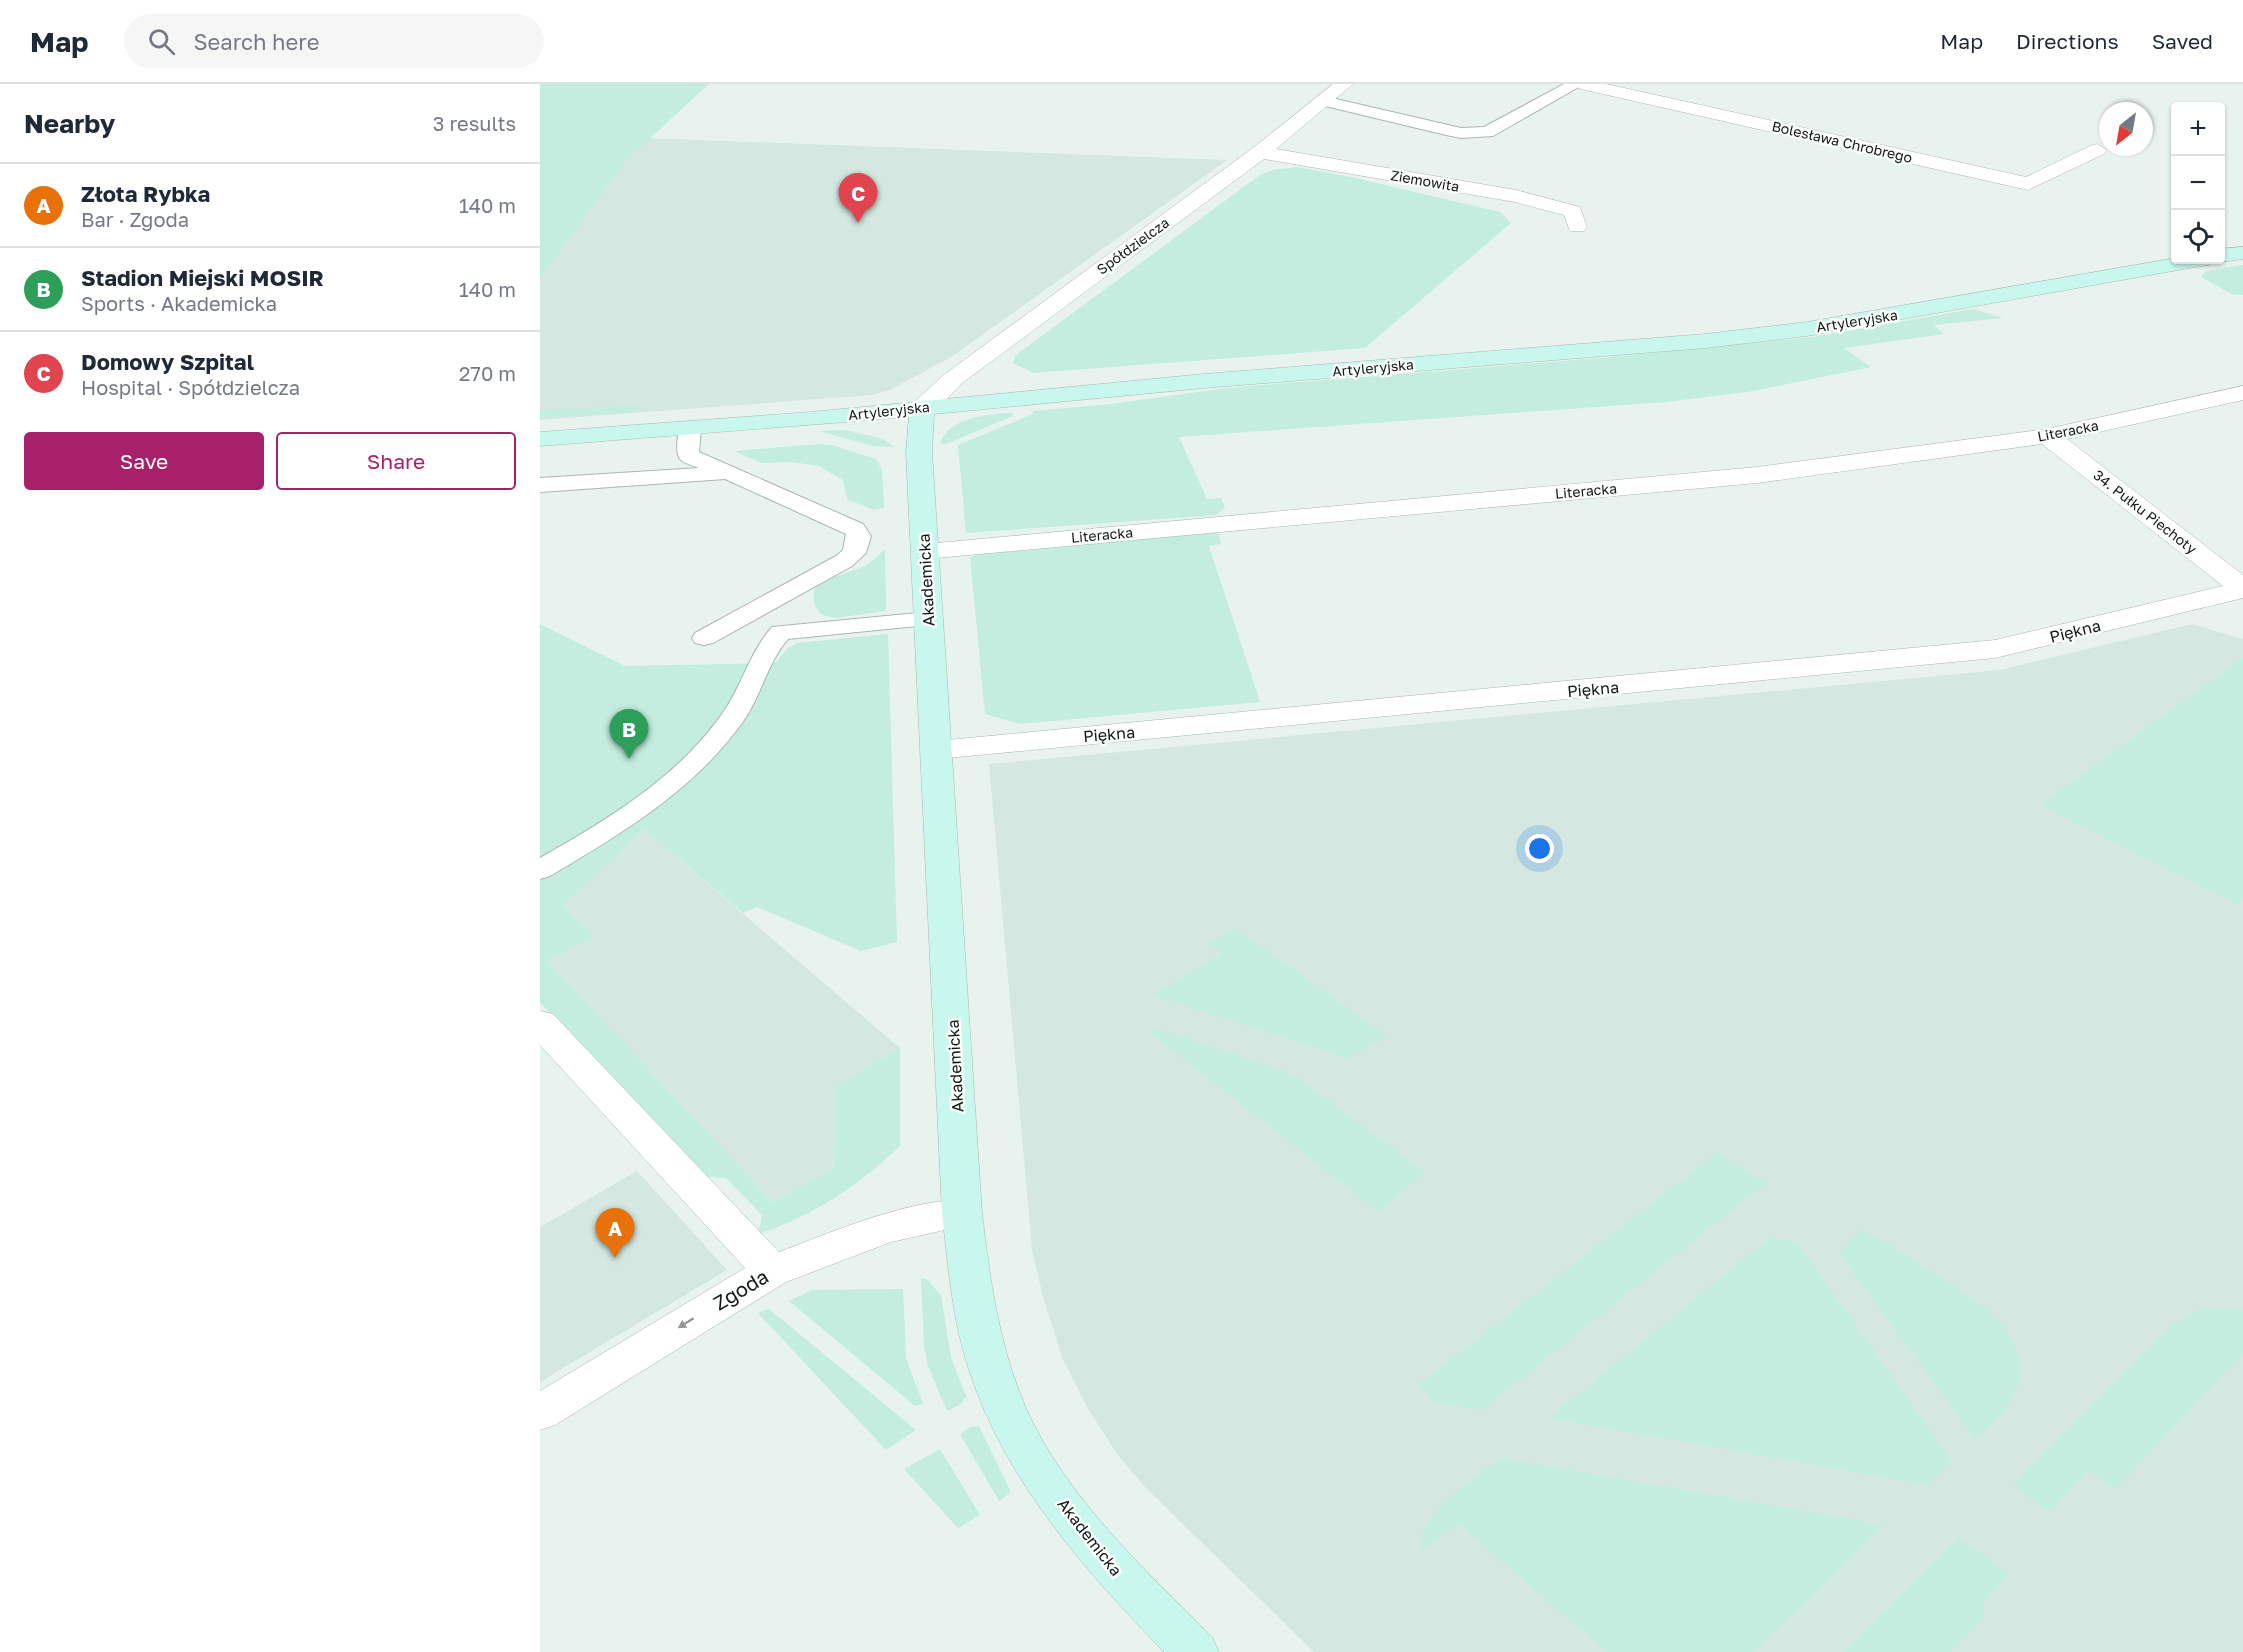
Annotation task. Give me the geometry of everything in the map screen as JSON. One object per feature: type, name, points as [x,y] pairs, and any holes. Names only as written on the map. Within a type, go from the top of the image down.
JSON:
[{"type":"street","name":"Spółdzielcza","points":[[922,408],[953,379],[1260,152],[1344,84]]},
{"type":"street","name":"Bolesława Chrobrego","points":[[1581,84],[2028,184]]},
{"type":"street","points":[[2009,197],[2028,184],[2097,150]]},
{"type":"street","name":"Ziemowita","points":[[1260,152],[1516,196],[1573,211],[1577,227]]},
{"type":"street","points":[[2225,255],[2243,253]]},
{"type":"street","name":"Artyleryjska","points":[[540,439],[690,428],[1762,334],[1904,313],[2179,264]]},
{"type":"street","name":"Literacka","points":[[924,551],[1757,475],[2047,436],[2243,393]]},
{"type":"street","name":"Akademicka","points":[[922,408],[918,437],[924,551],[962,1213],[972,1303],[990,1372],[1011,1422],[1040,1473],[1110,1565],[1195,1652]]},
{"type":"street","name":"34. Pułku Piechoty","points":[[2047,436],[2243,589]]},
{"type":"street","name":"Piękna","points":[[937,750],[1984,651],[2243,589]]},
{"type":"street","points":[[540,1023],[772,1270]]},
{"type":"street","name":"Zgoda","points":[[540,1413],[772,1270],[885,1228],[962,1213]]},
{"type":"lane","points":[[1323,101],[1453,132],[1487,132],[1576,84]]},
{"type":"lane","points":[[690,428],[687,456],[855,529],[859,536],[854,553],[844,561],[704,638]]},
{"type":"lane","points":[[540,485],[727,473]]},
{"type":"lane","points":[[745,615],[781,632],[928,619]]},
{"type":"lane","points":[[540,870],[644,807],[691,768],[735,716],[766,646],[781,632]]},
{"type":"shaded area","points":[[647,138],[1227,160],[951,357],[890,390],[872,395],[540,420],[540,279],[614,166]]},
{"type":"shaded area","points":[[2192,624],[2243,639],[2243,1652],[1314,1652],[1146,1488],[1117,1454],[1087,1407],[1062,1357],[1043,1297],[1032,1250],[989,764],[2000,670]]},
{"type":"shaded area","points":[[644,829],[900,1048],[835,1086],[834,1167],[773,1203],[547,960],[594,937],[563,905]]},
{"type":"shaded area","points":[[637,1171],[727,1270],[540,1382],[540,1227]]},
{"type":"green space","points":[[540,84],[709,84],[626,160],[540,279]]},
{"type":"green space","points":[[1297,167],[1351,177],[1500,212],[1511,223],[1365,348],[1033,373],[1013,363],[1016,355],[1260,175],[1272,170]]},
{"type":"green space","points":[[2243,265],[2243,295],[2231,294],[2201,277],[2206,271]]},
{"type":"green space","points":[[1973,309],[2003,318],[1934,325],[1944,334],[1844,348],[1871,367],[1753,391],[1666,402],[1179,437],[1207,499],[1221,498],[1225,508],[1216,515],[966,533],[958,445],[1033,414],[1033,411],[1111,404],[1227,388],[1599,358],[1813,337]]},
{"type":"green space","points":[[640,405],[638,411],[540,418],[540,410]]},
{"type":"green space","points":[[1012,413],[1013,416],[946,444],[940,444],[944,435],[960,423],[981,416]]},
{"type":"green space","points":[[845,430],[883,439],[894,447],[873,446],[819,431]]},
{"type":"green space","points":[[818,444],[832,445],[876,459],[882,470],[884,508],[874,510],[847,499],[843,480],[819,466],[791,462],[761,463],[734,451]]},
{"type":"green space","points":[[1210,532],[1219,534],[1221,544],[1209,546],[1260,702],[1020,724],[985,714],[970,557],[989,552]]},
{"type":"green space","points":[[885,549],[886,611],[835,618],[822,615],[814,602],[816,586],[832,577],[866,565]]},
{"type":"green space","points":[[540,624],[625,666],[775,663],[788,648],[797,643],[888,634],[897,942],[861,951],[757,907],[743,913],[644,829],[563,905],[595,937],[547,960],[773,1203],[834,1167],[835,1086],[900,1048],[900,1146],[851,1187],[816,1209],[778,1227],[758,1234],[762,1215],[726,1178],[697,1176],[540,1002]]},
{"type":"green space","points":[[2243,658],[2243,899],[2237,904],[2040,805]]},
{"type":"green space","points":[[1235,928],[1387,1036],[1349,1059],[1152,995],[1222,954],[1209,943]]},
{"type":"green space","points":[[1156,1028],[1292,1074],[1425,1172],[1379,1212],[1149,1032]]},
{"type":"green space","points":[[1718,1152],[1765,1184],[1482,1410],[1434,1402],[1417,1386]]},
{"type":"green space","points":[[1860,1230],[1881,1240],[1956,1287],[1988,1312],[2013,1342],[2019,1359],[2019,1378],[2012,1399],[2000,1416],[1975,1439],[1839,1253]]},
{"type":"green space","points":[[1770,1238],[1797,1242],[1952,1461],[1928,1485],[1549,1418]]},
{"type":"green space","points":[[921,1278],[928,1280],[941,1296],[951,1357],[966,1396],[961,1404],[947,1411],[928,1366],[924,1346]]},
{"type":"green space","points":[[903,1289],[906,1358],[923,1404],[915,1406],[789,1301],[812,1290]]},
{"type":"green space","points":[[769,1309],[916,1430],[886,1450],[758,1313]]},
{"type":"green space","points":[[2200,1309],[2243,1310],[2243,1354],[2115,1489],[2089,1470],[2050,1512],[2013,1485],[2174,1324]]},
{"type":"green space","points":[[979,1426],[1011,1492],[999,1501],[960,1434],[971,1427]]},
{"type":"green space","points":[[940,1449],[980,1515],[958,1528],[904,1469]]},
{"type":"green space","points":[[1501,1458],[1885,1525],[1754,1652],[1606,1652],[1458,1523],[1424,1550],[1421,1548],[1422,1535],[1428,1522],[1438,1510],[1464,1486]]},
{"type":"green space","points":[[1959,1537],[2010,1574],[1983,1603],[1985,1617],[1951,1652],[1843,1652]]},
{"type":"place","name":"Domowy Szpital","points":[[858,223]]},
{"type":"place","name":"Stadion Miejski MOSIR","points":[[629,759]]},
{"type":"place","name":"Złota Rybka","points":[[615,1258]]}]
